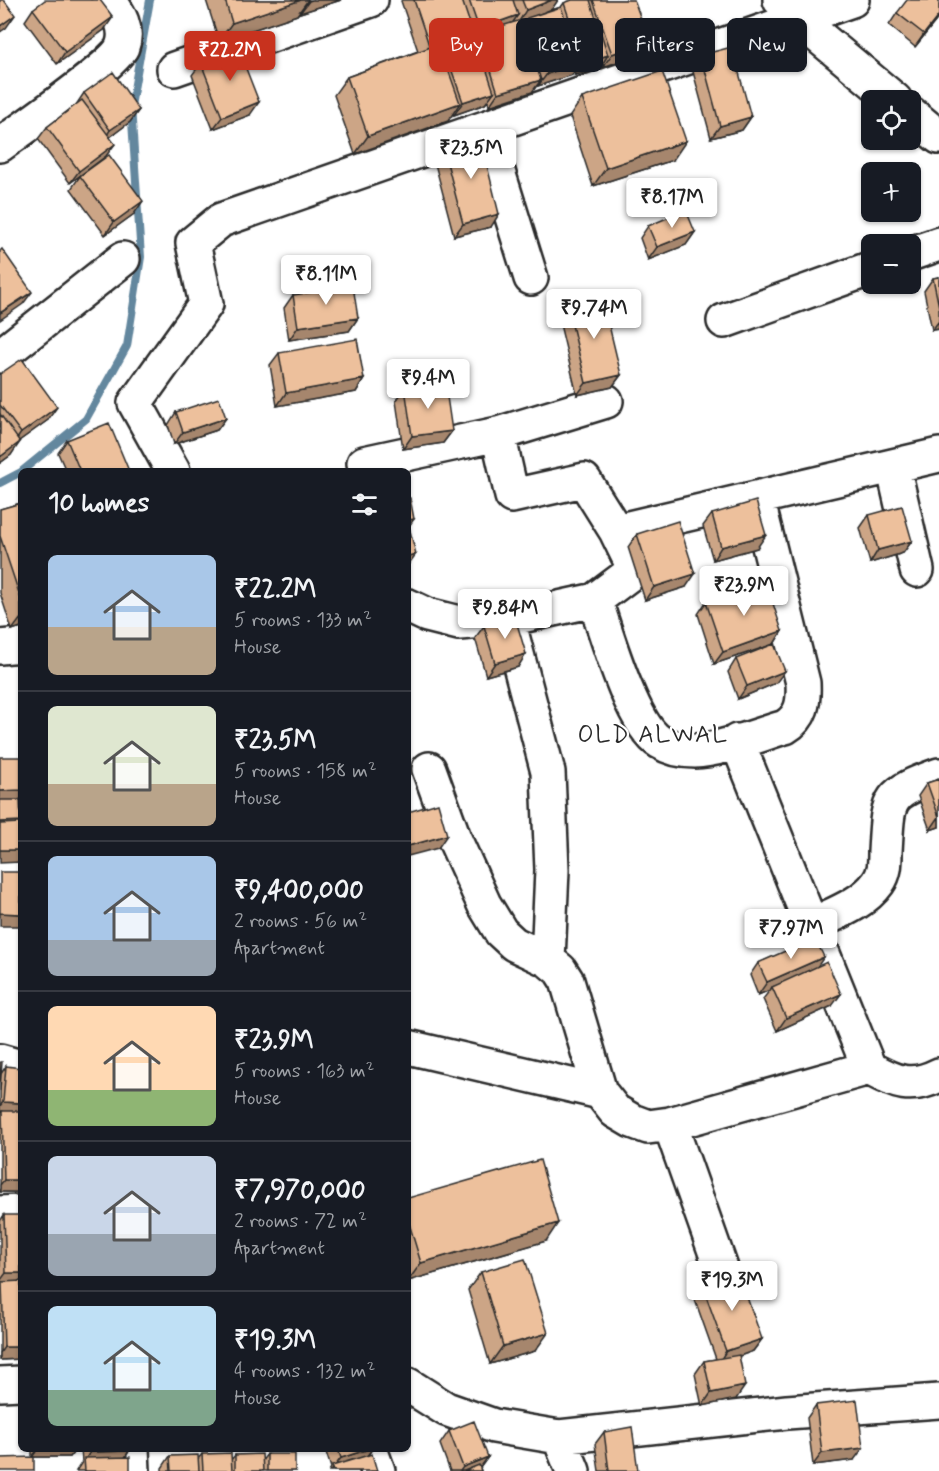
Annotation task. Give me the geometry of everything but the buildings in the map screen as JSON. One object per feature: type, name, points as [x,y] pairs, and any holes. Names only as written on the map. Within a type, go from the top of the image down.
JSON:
[{"type":"street","points":[[0,145],[97,72],[122,48],[125,32],[122,21],[109,0]]},
{"type":"street","points":[[174,69],[370,0]]},
{"type":"street","points":[[170,468],[135,403],[206,304],[194,243],[221,220],[485,130],[790,10],[852,0]]},
{"type":"street","points":[[790,10],[883,90]]},
{"type":"street","points":[[921,122],[939,137]]},
{"type":"street","points":[[485,130],[531,279]]},
{"type":"street","points":[[921,250],[939,244]]},
{"type":"street","points":[[0,356],[123,259]]},
{"type":"street","points":[[724,321],[861,272]]},
{"type":"street","points":[[364,463],[498,434],[606,400]]},
{"type":"street","points":[[411,607],[427,615],[459,623],[508,619],[595,600],[635,570],[616,531],[584,480],[512,496],[498,434]]},
{"type":"street","points":[[616,531],[939,455]]},
{"type":"street","points":[[893,466],[917,570]]},
{"type":"street","points":[[595,600],[613,655],[642,724],[659,741],[679,750],[698,751],[795,722],[804,698],[803,683],[757,498]]},
{"type":"street","points":[[508,619],[548,772],[552,870],[548,960]]},
{"type":"street","points":[[0,646],[18,645]]},
{"type":"street","points":[[737,741],[869,1068],[885,1077],[908,1084],[925,1082],[939,1075]]},
{"type":"street","points":[[429,769],[454,838],[484,904],[501,932],[514,944],[548,960],[560,970],[567,981],[600,1092],[615,1111],[632,1121],[648,1126],[670,1124],[869,1068]]},
{"type":"street","points":[[812,925],[865,898],[878,883],[884,871],[887,812],[894,797],[907,786],[939,775]]},
{"type":"street","points":[[411,1048],[600,1092]]},
{"type":"street","points":[[0,1061],[18,1066]]},
{"type":"street","points":[[670,1124],[721,1268]]},
{"type":"street","points":[[0,1213],[18,1212]]},
{"type":"street","points":[[0,1383],[18,1383]]},
{"type":"street","points":[[411,1387],[446,1409],[494,1426],[559,1437],[787,1412],[939,1401]]},
{"type":"street","points":[[559,1437],[573,1471]]},
{"type":"street","points":[[132,1452],[133,1471]]},
{"type":"street","points":[[371,1452],[378,1471]]},
{"type":"waterway","points":[[26,468],[86,419],[127,346],[141,257],[131,106],[150,0]]},
{"type":"waterway","points":[[0,483],[18,474]]},
{"type":"district","name":"OLD ALWAL","points":[[653,734]]}]
